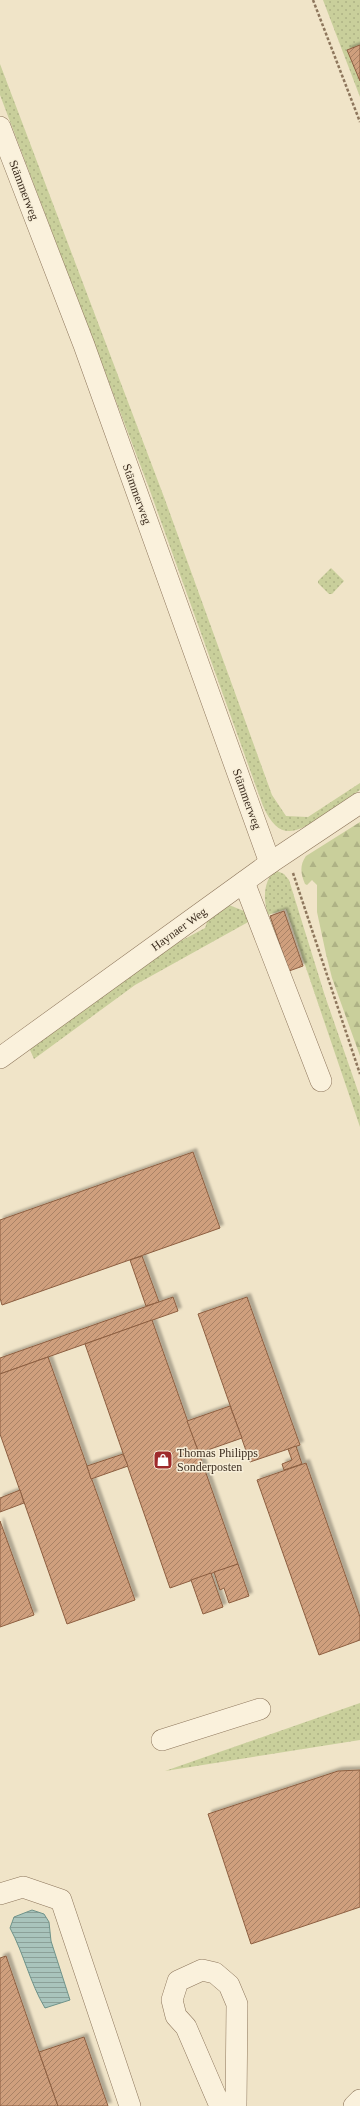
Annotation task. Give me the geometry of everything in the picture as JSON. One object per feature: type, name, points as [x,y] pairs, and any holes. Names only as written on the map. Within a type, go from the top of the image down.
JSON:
[{"type":"street","name":"Stämmerweg","points":[[0,127],[278,858]]},
{"type":"street","name":"Haynaer Weg","points":[[0,1058],[244,882],[360,803]]},
{"type":"street","points":[[244,882],[321,1081]]},
{"type":"street","points":[[162,1740],[260,1709]]},
{"type":"street","points":[[0,1894],[23,1887],[61,1900],[130,2106]]},
{"type":"street","points":[[220,2106],[186,2027],[176,2016],[172,2000],[178,1981],[202,1970],[214,1973],[229,1985],[237,2004],[236,2106]]},
{"type":"street","points":[[354,2106],[360,2100]]},
{"type":"path","points":[[313,0],[360,122]]},
{"type":"path","points":[[278,858],[360,1074]]},
{"type":"green space","points":[[323,0],[360,0],[360,97]]},
{"type":"green space","points":[[0,64],[164,497],[272,795],[286,816],[308,817],[360,783],[360,790],[303,828],[288,831],[281,829],[275,825],[263,806],[149,488],[0,95]]},
{"type":"green space","points":[[331,568],[344,581],[332,594],[329,594],[318,583],[318,581]]},
{"type":"green space","points":[[360,822],[360,1056],[332,978],[317,912],[317,885],[312,880],[307,885],[305,884],[301,870],[302,863],[306,856]]},
{"type":"green space","points":[[277,871],[284,874],[289,880],[325,996],[360,1097],[360,1127],[286,909],[268,915],[265,890],[270,876]]},
{"type":"green space","points":[[229,905],[244,911],[250,921],[135,985],[34,1059],[30,1050],[33,1046],[177,943],[205,928],[208,919]]},
{"type":"green space","points":[[360,1703],[360,1740],[165,1771]]},
{"type":"water","points":[[32,1910],[44,1914],[49,1922],[51,1941],[70,2000],[45,2008],[35,1989],[10,1928],[14,1917]]},
{"type":"building","points":[[360,45],[360,81],[347,50]]},
{"type":"building","points":[[284,911],[303,966],[289,971],[270,916]]},
{"type":"building","points":[[193,1152],[220,1228],[2,1305],[0,1298],[0,1220]]},
{"type":"building","points":[[142,1256],[159,1302],[146,1306],[130,1260]]},
{"type":"building","points":[[173,1297],[178,1311],[0,1374],[0,1358]]},
{"type":"building","points":[[247,1297],[300,1445],[250,1462],[198,1314]]},
{"type":"building","name":"Thomas Philipps Sonderposten","points":[[152,1320],[238,1564],[170,1588],[85,1344]]},
{"type":"building","points":[[48,1357],[135,1600],[67,1624],[0,1434],[0,1374]]},
{"type":"building","points":[[230,1406],[242,1438],[199,1453],[187,1421]]},
{"type":"building","points":[[296,1446],[302,1464],[284,1470],[282,1464],[292,1460],[288,1449]]},
{"type":"building","points":[[123,1454],[128,1466],[91,1479],[87,1466]]},
{"type":"building","points":[[306,1463],[360,1617],[360,1640],[319,1655],[257,1480]]},
{"type":"building","points":[[20,1490],[24,1503],[0,1512],[0,1498]]},
{"type":"building","points":[[0,1521],[34,1615],[0,1627]]},
{"type":"building","points":[[238,1564],[249,1596],[229,1603],[224,1588],[220,1590],[214,1572]]},
{"type":"building","points":[[211,1573],[223,1607],[203,1614],[191,1580]]},
{"type":"building","points":[[360,1770],[360,1907],[251,1944],[208,1814],[338,1771]]},
{"type":"building","points":[[6,1956],[58,2106],[0,2106],[0,1958]]},
{"type":"building","points":[[84,2037],[108,2106],[58,2106],[39,2052]]},
{"type":"place","name":"Thomas Philipps Sonderposten","points":[[163,1460]]}]
